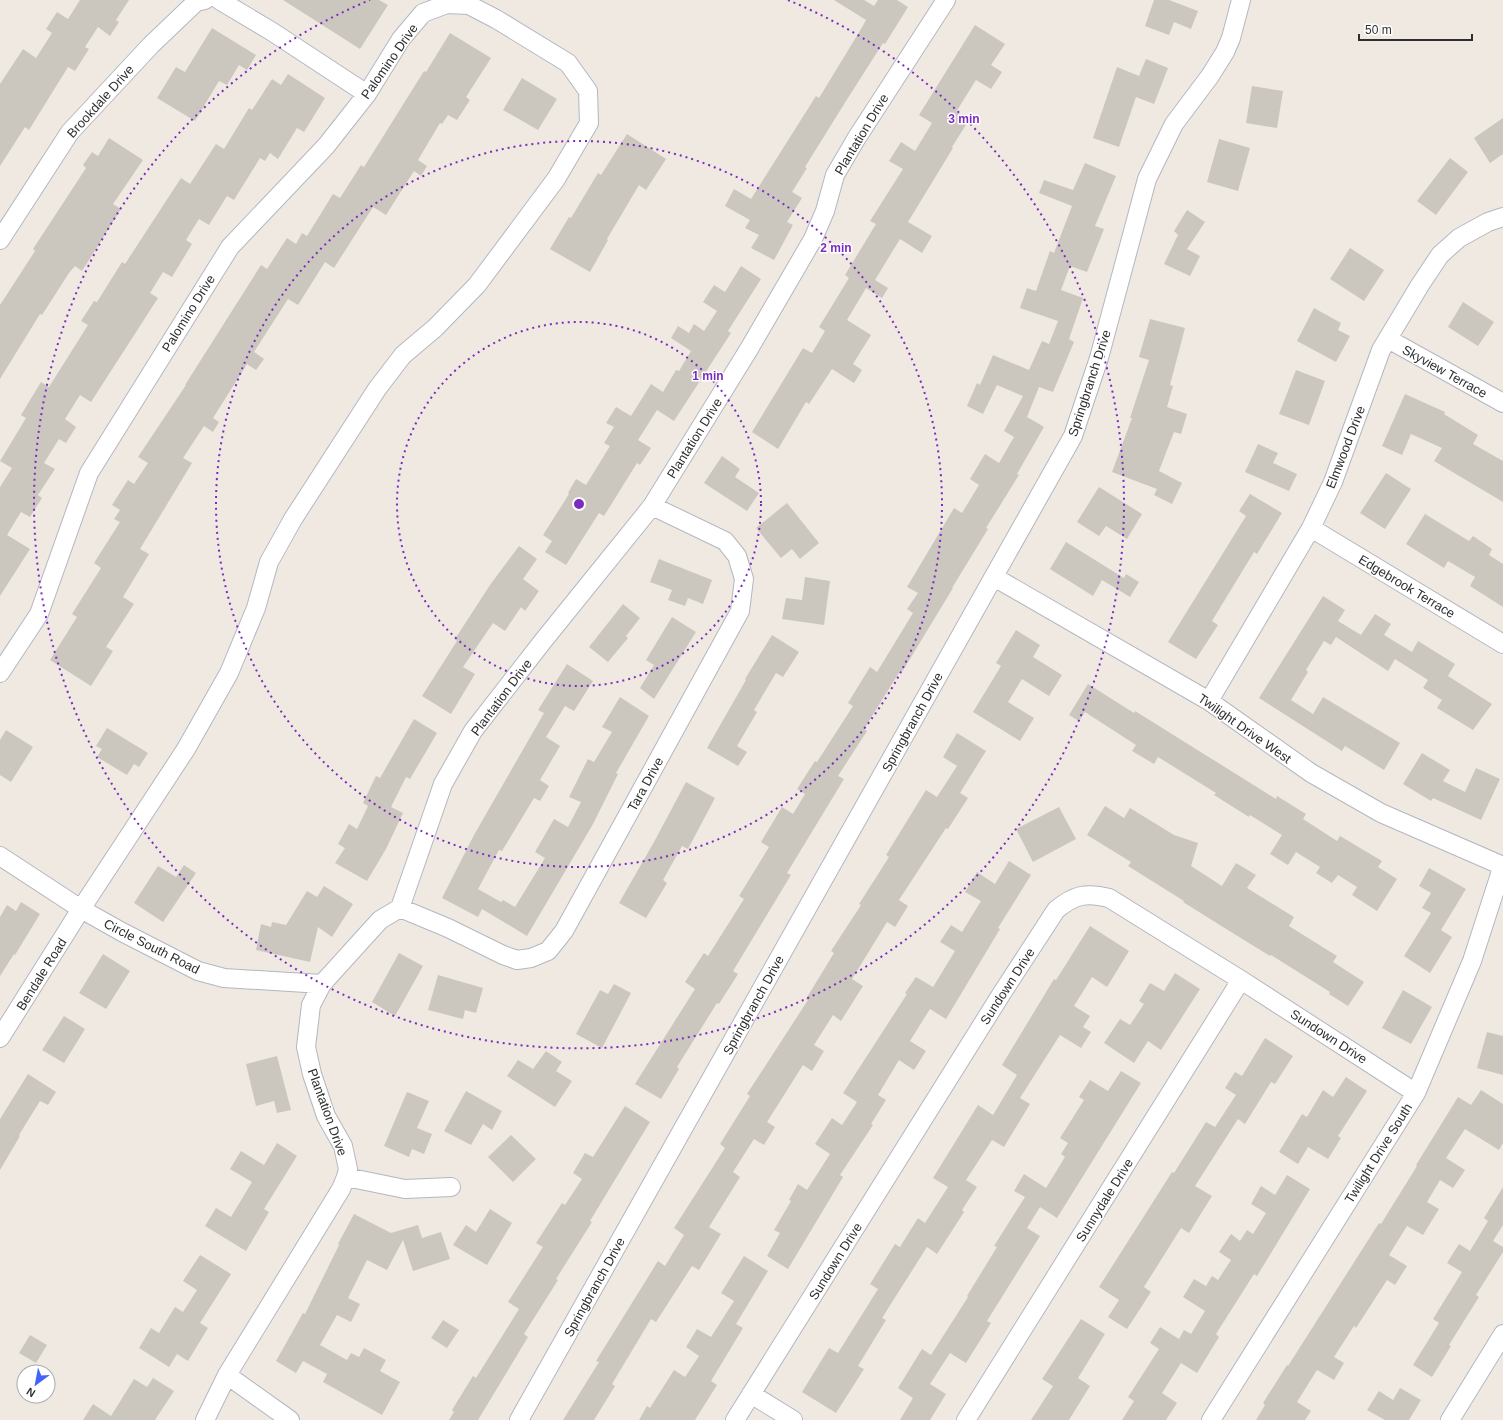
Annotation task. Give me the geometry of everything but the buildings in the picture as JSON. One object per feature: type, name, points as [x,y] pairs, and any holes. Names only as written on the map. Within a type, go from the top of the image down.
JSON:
[{"type":"street","name":"Brookdale Drive","points":[[0,240],[70,132],[151,45],[196,2],[205,0]]},
{"type":"street","points":[[219,0],[271,31],[367,94]]},
{"type":"street","name":"Plantation Drive","points":[[205,1420],[227,1375],[341,1189],[346,1177],[348,1169],[343,1146],[326,1116],[312,1074],[306,1047],[311,1005],[322,984],[380,920],[400,908],[443,784],[473,731],[543,640],[652,506],[749,349],[813,239],[825,211],[836,175],[856,139],[946,0]]},
{"type":"street","name":"Springbranch Drive","points":[[519,1420],[1073,436],[1100,358],[1147,178],[1174,124],[1210,76],[1225,52],[1231,38],[1240,0]]},
{"type":"street","name":"Palomino Drive","points":[[0,673],[39,614],[89,473],[230,247],[326,146],[367,94],[401,39],[423,13],[447,4]]},
{"type":"street","name":"Bendale Road","points":[[0,1038],[186,749],[225,680],[256,608],[270,562],[293,519],[377,389],[403,355],[435,328],[477,285],[556,180],[589,123],[588,91],[568,63],[496,19],[468,5],[447,4]]},
{"type":"street","name":"Elmwood Drive","points":[[1209,701],[1311,528],[1333,482],[1381,350],[1420,285],[1440,255],[1459,238],[1488,222],[1503,218]]},
{"type":"street","name":"Skyview Terrace","points":[[1388,339],[1503,403]]},
{"type":"street","name":"Tara Drive","points":[[400,908],[448,928],[503,955],[517,960],[531,958],[548,951],[564,931],[740,611],[744,579],[737,556],[725,542],[652,506]]},
{"type":"street","name":"Edgebrook Terrace","points":[[1311,528],[1503,644]]},
{"type":"street","name":"Twilight Drive West","points":[[994,577],[1209,701],[1311,773],[1381,813],[1503,866]]},
{"type":"street","name":"Circle South Road","points":[[0,856],[82,909],[122,932],[198,971],[224,978],[322,984]]},
{"type":"street","name":"Twilight Drive South","points":[[1211,1420],[1416,1092],[1472,961],[1503,866]]},
{"type":"street","name":"Sundown Drive","points":[[735,1420],[1002,993],[1056,910],[1067,901],[1080,895],[1095,895],[1109,898],[1416,1092]]},
{"type":"street","name":"Sunnydale Drive","points":[[966,1420],[1241,980]]},
{"type":"street","points":[[346,1177],[405,1189],[451,1187]]},
{"type":"street","points":[[1450,1420],[1503,1334]]},
{"type":"street","points":[[227,1375],[290,1420]]},
{"type":"street","points":[[751,1394],[793,1420]]}]
